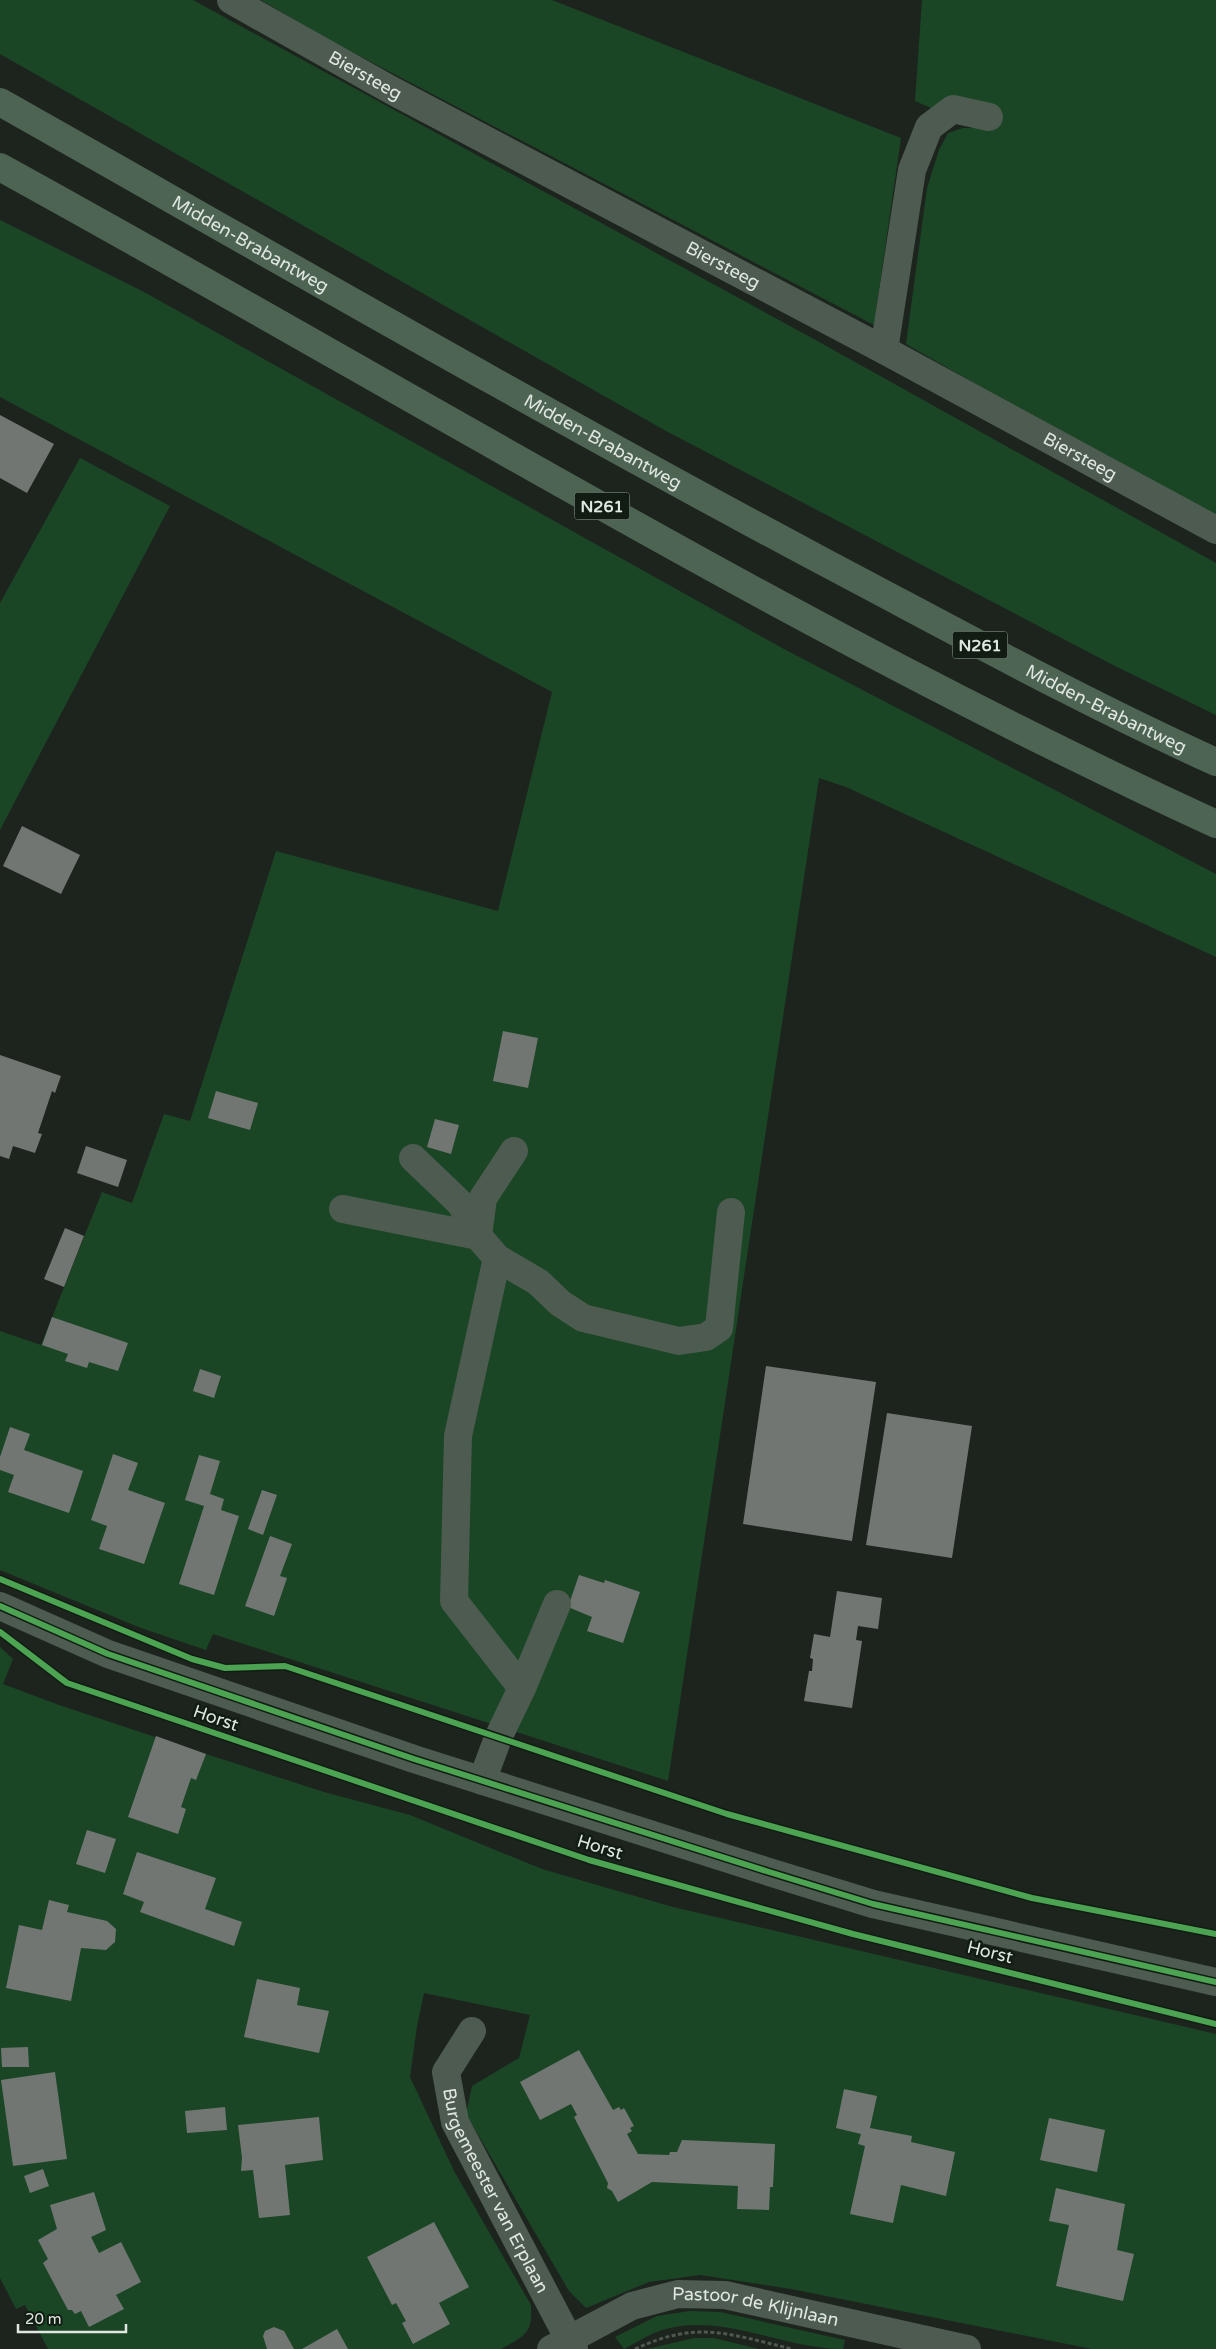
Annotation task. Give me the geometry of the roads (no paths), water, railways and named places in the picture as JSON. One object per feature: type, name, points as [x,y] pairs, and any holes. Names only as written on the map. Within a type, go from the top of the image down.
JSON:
[{"type":"highway","name":"Midden-Brabantweg","points":[[0,102],[521,397],[748,521],[978,644],[1216,762]]},
{"type":"highway","name":"N261","points":[[0,167],[489,444],[878,656],[972,706],[1216,824]]},
{"type":"street","name":"Biersteeg","points":[[231,0],[391,90],[884,350],[1216,530]]},
{"type":"street","points":[[884,350],[912,170],[929,127],[952,109],[989,117]]},
{"type":"street","points":[[478,1236],[483,1198],[514,1152]]},
{"type":"street","points":[[413,1158],[461,1204],[478,1236],[497,1258],[538,1282],[560,1303],[583,1318],[679,1341],[706,1337],[719,1328],[731,1212]]},
{"type":"street","points":[[343,1209],[478,1236]]},
{"type":"street","points":[[497,1258],[458,1436],[454,1601],[522,1688]]},
{"type":"street","points":[[482,1781],[498,1738],[522,1688],[556,1604]]},
{"type":"street","name":"Horst","points":[[0,1606],[108,1654],[482,1781],[873,1904],[1216,1982]]},
{"type":"street","name":"Burgemeester van Erplaan","points":[[472,2031],[446,2072],[455,2122],[565,2346]]},
{"type":"street","name":"Pastoor de Klijnlaan","points":[[565,2346],[632,2306],[678,2294],[725,2295],[967,2349]]}]
